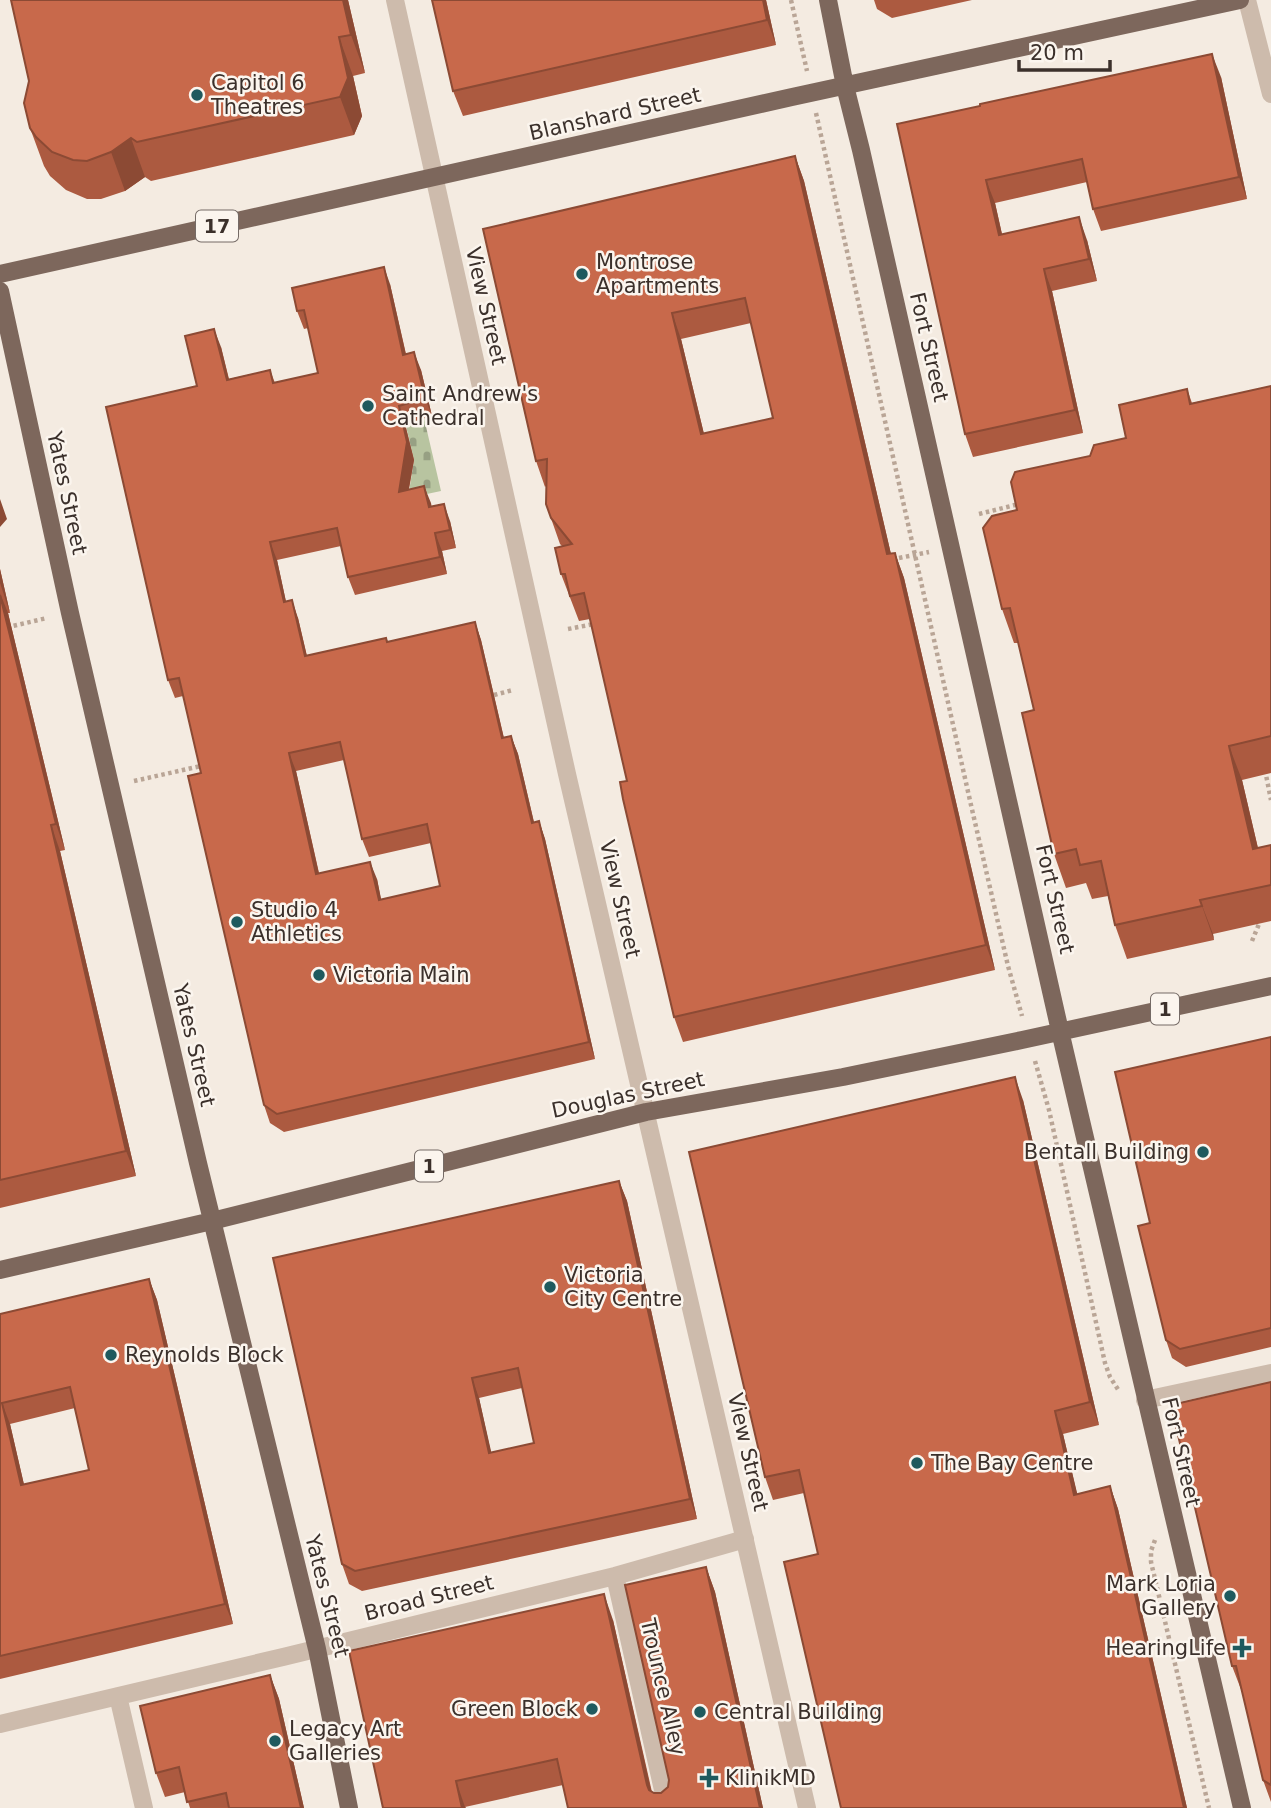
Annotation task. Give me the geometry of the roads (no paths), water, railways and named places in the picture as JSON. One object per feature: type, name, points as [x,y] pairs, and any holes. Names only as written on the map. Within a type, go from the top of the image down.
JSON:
[{"type":"main road","name":"Fort Street","points":[[828,0],[845,86],[1060,1031],[1242,1808]]},
{"type":"main road","name":"Blanshard Street","points":[[0,274],[1241,0]]},
{"type":"main road","name":"Yates Street","points":[[0,291],[70,613],[212,1221],[317,1649],[349,1808]]},
{"type":"main road","name":"Douglas Street","points":[[0,1270],[212,1221],[646,1112],[843,1077],[1271,986]]},
{"type":"street","name":"View Street","points":[[395,0],[567,774],[807,1808]]},
{"type":"street","points":[[1247,0],[1271,94]]},
{"type":"street","points":[[1145,1400],[1271,1373]]},
{"type":"street","name":"Broad Street","points":[[0,1724],[615,1576],[745,1539]]},
{"type":"street","name":"Trounce Alley","points":[[615,1576],[667,1808]]},
{"type":"street","points":[[118,1696],[144,1808]]},
{"type":"place","name":"Capitol 6 Theatres","points":[[197,95]]},
{"type":"place","name":"Montrose Apartments","points":[[582,274]]},
{"type":"place","name":"Saint Andrew's Cathedral","points":[[368,406]]},
{"type":"place","name":"Studio 4 Athletics","points":[[237,922]]},
{"type":"place","name":"Victoria Main","points":[[319,975]]},
{"type":"place","name":"Bentall Building","points":[[1203,1152]]},
{"type":"place","name":"Victoria City Centre","points":[[550,1287]]},
{"type":"place","name":"Reynolds Block","points":[[111,1355]]},
{"type":"place","name":"The Bay Centre","points":[[917,1463]]},
{"type":"place","name":"Mark Loria Gallery","points":[[1230,1596]]},
{"type":"place","name":"HearingLife","points":[[1242,1648]]},
{"type":"place","name":"Green Block","points":[[592,1709]]},
{"type":"place","name":"Central Building","points":[[700,1712]]},
{"type":"place","name":"Legacy Art Galleries","points":[[275,1741]]},
{"type":"place","name":"KlinikMD","points":[[709,1778]]}]
